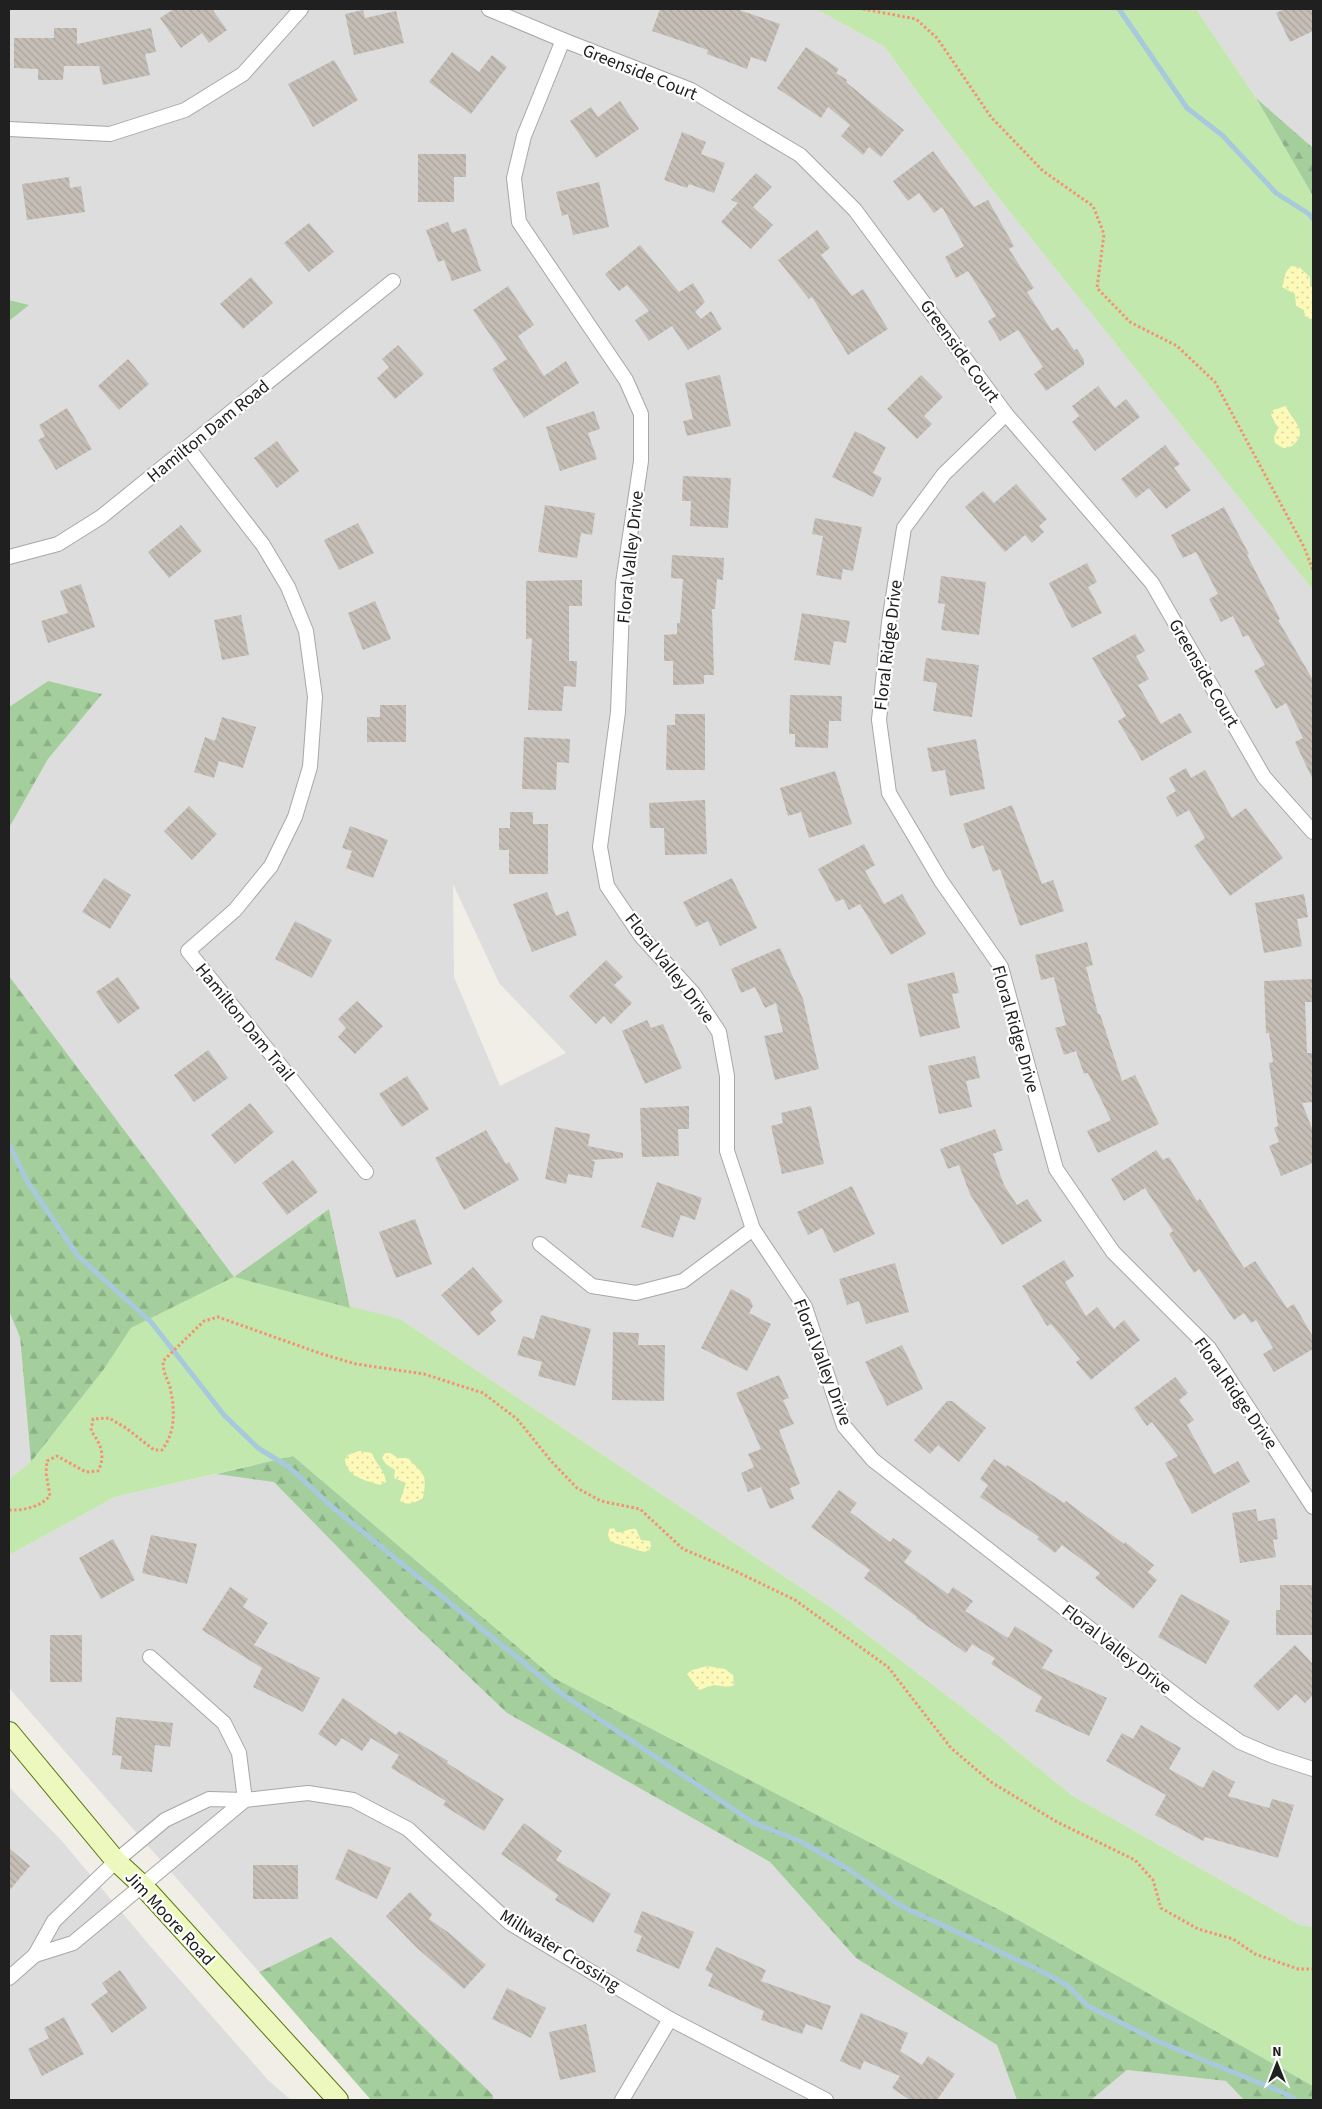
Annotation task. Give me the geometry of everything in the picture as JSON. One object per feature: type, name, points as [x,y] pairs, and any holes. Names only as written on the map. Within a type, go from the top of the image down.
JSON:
[{"type":"street","points":[[9,129],[110,134],[185,110],[242,74],[301,9]]},
{"type":"street","name":"Greenside Court","points":[[489,9],[691,90],[800,155],[855,210],[1006,414],[1152,583],[1264,777],[1313,832]]},
{"type":"street","name":"Floral Valley Drive","points":[[563,40],[524,136],[514,178],[519,222],[626,380],[641,414],[641,461],[623,583],[618,712],[600,847],[607,886],[641,936],[693,992],[719,1032],[727,1076],[727,1151],[753,1229],[805,1307],[844,1426],[873,1460],[1195,1710],[1240,1742],[1272,1756],[1313,1770]]},
{"type":"street","name":"Hamilton Dam Road","points":[[9,557],[58,544],[101,517],[393,281]]},
{"type":"street","name":"Floral Ridge Drive","points":[[1006,414],[944,474],[904,528],[889,622],[878,720],[889,793],[941,881],[1001,967],[1056,1169],[1113,1252],[1209,1348],[1313,1506]]},
{"type":"street","name":"Hamilton Dam Trail","points":[[188,448],[263,544],[288,587],[306,631],[315,697],[310,767],[295,816],[271,866],[235,910],[188,951],[366,1172]]},
{"type":"street","points":[[540,1244],[592,1286],[636,1294],[683,1281],[753,1229]]},
{"type":"street","points":[[9,1978],[35,1955],[73,1943],[143,1886],[208,1828],[245,1800],[239,1753],[224,1723],[150,1657]]},
{"type":"street","name":"Jim Moore Road","points":[[9,1732],[116,1861],[143,1886],[338,2100]]},
{"type":"street","name":"Millwater Crossing","points":[[35,1955],[54,1921],[116,1861],[165,1820],[209,1799],[245,1800],[308,1793],[353,1800],[408,1829],[510,1923],[670,2019],[826,2100]]},
{"type":"street","points":[[622,2100],[670,2019]]},
{"type":"path","points":[[863,9],[916,19],[937,38],[991,117],[1044,171],[1093,206],[1104,234],[1097,288],[1130,322],[1177,346],[1216,382],[1288,515],[1313,570]]},
{"type":"path","points":[[9,1510],[25,1510],[43,1503],[50,1496],[46,1473],[48,1461],[52,1458],[57,1456],[86,1472],[98,1471],[103,1462],[100,1444],[91,1431],[93,1419],[109,1418],[126,1428],[154,1450],[162,1450],[169,1441],[174,1425],[171,1390],[163,1373],[163,1361],[204,1321],[218,1317],[356,1364],[424,1374],[483,1393],[517,1419],[576,1488],[601,1501],[640,1509],[683,1549],[733,1570],[795,1600],[888,1667],[951,1748],[991,1782],[1057,1822],[1135,1860],[1153,1880],[1161,1908],[1198,1929],[1233,1939],[1255,1954],[1298,1969],[1313,1969]]},
{"type":"shaded area","points":[[9,9],[816,9],[885,47],[923,100],[995,193],[1313,590],[1313,1927],[1300,1925],[1073,1796],[980,1721],[839,1613],[400,1319],[350,1308],[329,1209],[234,1277],[9,976],[9,828],[48,759],[101,694],[48,681],[9,707],[9,321],[28,305],[9,300]],"holes":[[[453,884],[499,983],[566,1053],[500,1086],[454,977]]]},
{"type":"shaded area","points":[[1196,9],[1313,9],[1313,148],[1256,98]]},
{"type":"shaded area","points":[[9,1303],[19,1327],[31,1462],[9,1479]]},
{"type":"shaded area","points":[[216,1474],[274,1481],[404,1615],[507,1713],[770,1862],[856,1958],[997,2045],[1017,2100],[493,2100],[493,2095],[331,1938],[259,1972],[9,1688],[9,1555],[115,1497]]},
{"type":"shaded area","points":[[9,1787],[61,1840],[150,1946],[268,2080],[291,2100],[9,2100]]},
{"type":"shaded area","points":[[1127,2070],[1226,2081],[1244,2100],[1091,2100]]},
{"type":"green space","points":[[816,9],[1196,9],[1256,98],[1313,196],[1313,590],[995,193],[923,100],[885,47]]},
{"type":"green space","points":[[1256,98],[1313,148],[1313,196]]},
{"type":"green space","points":[[9,300],[29,305],[9,321]]},
{"type":"green space","points":[[48,681],[102,694],[48,759],[9,828],[9,707]]},
{"type":"green space","points":[[9,976],[234,1277],[131,1328],[104,1369],[31,1462],[20,1337],[9,1311]]},
{"type":"green space","points":[[329,1209],[350,1308],[234,1277]]},
{"type":"green space","points":[[234,1277],[400,1319],[839,1613],[980,1721],[1073,1796],[1300,1925],[1313,1927],[1313,2086],[1011,1916],[554,1678],[293,1456],[115,1497],[9,1555],[9,1479],[31,1462],[104,1369],[131,1328]]},
{"type":"green space","points":[[293,1456],[554,1678],[1011,1916],[1313,2086],[1313,2100],[1244,2100],[1226,2081],[1127,2070],[1091,2100],[1017,2100],[997,2045],[856,1958],[770,1862],[507,1713],[404,1615],[274,1482],[216,1474]]},
{"type":"green space","points":[[331,1937],[493,2095],[493,2100],[371,2100],[259,1972]]},
{"type":"sand","points":[[1291,266],[1299,267],[1310,277],[1310,286],[1313,288],[1313,318],[1309,319],[1305,316],[1304,310],[1296,306],[1295,294],[1282,287],[1286,272]]},
{"type":"sand","points":[[1286,406],[1299,428],[1300,437],[1294,444],[1283,448],[1275,443],[1274,437],[1278,428],[1271,415],[1273,410]]},
{"type":"sand","points":[[359,1451],[372,1453],[384,1474],[386,1482],[380,1485],[357,1477],[349,1470],[345,1459],[348,1455]]},
{"type":"sand","points":[[385,1453],[390,1453],[398,1458],[408,1458],[421,1471],[425,1483],[423,1498],[412,1503],[400,1501],[406,1483],[394,1478],[395,1470],[386,1464],[382,1458]]},
{"type":"sand","points":[[614,1528],[616,1532],[636,1529],[641,1540],[650,1541],[651,1546],[649,1550],[644,1552],[611,1542],[608,1536],[609,1529]]},
{"type":"sand","points":[[707,1666],[725,1669],[733,1675],[734,1685],[728,1687],[714,1685],[699,1690],[687,1674],[692,1670]]},
{"type":"building","points":[[174,9],[212,9],[227,30],[209,43],[202,33],[181,48],[160,18]]},
{"type":"building","points":[[660,9],[736,9],[780,24],[766,62],[751,57],[747,69],[707,54],[708,50],[652,31]]},
{"type":"building","points":[[1285,9],[1313,9],[1313,31],[1290,42],[1276,13]]},
{"type":"building","points":[[363,10],[365,18],[396,11],[404,43],[354,55],[345,14]]},
{"type":"building","points":[[54,28],[77,28],[77,44],[151,28],[156,52],[145,54],[150,75],[103,85],[99,66],[64,66],[63,80],[38,80],[38,69],[14,68],[14,38],[54,38]]},
{"type":"building","points":[[806,47],[839,69],[836,73],[847,80],[846,82],[904,130],[881,157],[869,147],[863,155],[841,136],[850,125],[828,107],[821,118],[777,88]]},
{"type":"building","points":[[452,52],[479,72],[492,55],[507,67],[471,114],[429,82]]},
{"type":"building","points":[[334,60],[358,100],[313,127],[288,84]]},
{"type":"building","points":[[620,101],[639,129],[596,158],[570,121],[591,107],[598,117]]},
{"type":"building","points":[[682,132],[706,142],[701,154],[725,163],[714,193],[689,184],[687,188],[664,180]]},
{"type":"building","points":[[933,151],[974,207],[988,200],[1014,246],[1009,249],[1034,288],[1027,292],[1052,331],[1058,327],[1074,350],[1077,349],[1084,360],[1084,365],[1046,391],[1034,374],[1043,367],[1018,330],[1000,341],[988,321],[996,316],[968,271],[956,278],[945,257],[964,246],[942,207],[934,213],[919,193],[908,201],[893,181]]},
{"type":"building","points":[[418,154],[466,154],[466,177],[454,177],[454,202],[418,202]]},
{"type":"building","points":[[756,173],[772,187],[753,207],[773,225],[751,249],[721,222],[738,203],[731,200]]},
{"type":"building","points":[[69,177],[70,188],[81,186],[85,212],[27,220],[22,184]]},
{"type":"building","points":[[599,182],[609,227],[573,235],[568,214],[562,216],[556,192]]},
{"type":"building","points":[[448,222],[452,233],[466,228],[481,271],[452,281],[444,260],[438,262],[426,230]]},
{"type":"building","points":[[309,223],[334,252],[309,272],[284,243]]},
{"type":"building","points":[[817,230],[830,248],[821,255],[852,296],[863,289],[888,329],[848,355],[812,297],[809,299],[778,260]]},
{"type":"building","points":[[640,245],[679,292],[693,283],[705,302],[695,312],[701,319],[711,311],[722,329],[688,350],[672,326],[649,341],[635,320],[649,311],[627,285],[619,291],[605,274]]},
{"type":"building","points":[[251,277],[273,303],[243,329],[220,304]]},
{"type":"building","points":[[508,286],[534,325],[518,336],[544,376],[566,361],[579,383],[524,418],[492,369],[507,359],[473,310]]},
{"type":"building","points":[[398,345],[424,374],[395,399],[377,378],[389,367],[382,359]]},
{"type":"building","points":[[128,359],[149,384],[119,410],[98,386]]},
{"type":"building","points":[[720,375],[731,426],[687,436],[683,421],[693,419],[685,383]]},
{"type":"building","points":[[921,375],[943,397],[924,416],[932,424],[917,439],[887,409]]},
{"type":"building","points":[[1098,386],[1115,408],[1126,399],[1140,417],[1095,451],[1072,422],[1079,416],[1072,406]]},
{"type":"building","points":[[67,408],[92,449],[56,470],[38,440],[45,436],[39,425]]},
{"type":"building","points":[[594,411],[600,429],[588,433],[597,459],[560,471],[546,427]]},
{"type":"building","points":[[855,431],[886,447],[873,473],[882,478],[873,497],[832,477]]},
{"type":"building","points":[[277,441],[299,471],[277,488],[254,458]]},
{"type":"building","points":[[1165,445],[1180,464],[1174,468],[1191,490],[1166,509],[1149,488],[1136,498],[1121,479]]},
{"type":"building","points":[[683,476],[731,478],[728,528],[690,526],[691,501],[682,501]]},
{"type":"building","points":[[1016,484],[1047,519],[1039,526],[1044,532],[1032,543],[1025,535],[1005,552],[965,507],[983,491],[994,503]]},
{"type":"building","points":[[545,505],[595,513],[592,535],[581,533],[577,558],[538,552]]},
{"type":"building","points":[[1224,507],[1249,554],[1247,555],[1280,619],[1278,620],[1313,680],[1313,780],[1295,742],[1303,738],[1286,703],[1276,709],[1254,671],[1265,665],[1248,635],[1243,637],[1233,616],[1221,622],[1209,599],[1218,594],[1196,552],[1183,558],[1171,535]]},
{"type":"building","points":[[815,518],[862,527],[853,571],[843,569],[841,580],[816,575],[823,536],[812,534]]},
{"type":"building","points":[[358,523],[374,553],[339,570],[324,540]]},
{"type":"building","points":[[181,525],[202,551],[169,578],[148,552]]},
{"type":"building","points":[[672,555],[724,558],[723,580],[717,579],[715,609],[712,609],[714,675],[704,675],[704,684],[673,685],[673,661],[664,661],[664,635],[677,634],[677,623],[680,623],[683,579],[671,578]]},
{"type":"building","points":[[1087,563],[1097,582],[1088,587],[1102,613],[1072,628],[1049,583]]},
{"type":"building","points":[[941,576],[986,582],[979,635],[941,630],[945,604],[938,603]]},
{"type":"building","points":[[582,580],[582,606],[569,606],[569,661],[577,661],[576,687],[564,686],[562,711],[528,710],[532,638],[526,639],[526,581]]},
{"type":"building","points":[[81,584],[95,627],[48,643],[41,621],[68,613],[60,591]]},
{"type":"building","points":[[375,601],[391,639],[363,650],[348,613]]},
{"type":"building","points":[[802,613],[850,621],[846,643],[834,641],[830,665],[794,660]]},
{"type":"building","points":[[241,615],[249,655],[222,660],[214,620]]},
{"type":"building","points":[[1135,634],[1145,651],[1136,656],[1149,679],[1138,685],[1161,724],[1180,713],[1192,732],[1142,761],[1118,721],[1126,716],[1092,658]]},
{"type":"building","points":[[926,658],[979,665],[972,717],[933,711],[937,683],[923,681]]},
{"type":"building","points":[[790,695],[842,696],[841,721],[829,721],[828,748],[795,747],[795,734],[789,734]]},
{"type":"building","points":[[380,705],[406,705],[406,742],[367,742],[367,717],[380,717]]},
{"type":"building","points":[[675,714],[705,714],[705,770],[666,770],[667,725],[675,725]]},
{"type":"building","points":[[222,717],[256,727],[243,768],[219,761],[214,778],[194,772],[205,737],[215,741]]},
{"type":"building","points":[[524,737],[570,739],[569,763],[557,762],[556,790],[522,789]]},
{"type":"building","points":[[976,739],[985,789],[950,796],[945,770],[932,772],[927,748]]},
{"type":"building","points":[[1186,768],[1191,778],[1205,770],[1232,818],[1246,808],[1283,858],[1230,896],[1194,846],[1205,838],[1189,810],[1177,817],[1166,797],[1176,791],[1169,778]]},
{"type":"building","points":[[835,771],[852,824],[809,838],[801,812],[788,816],[780,788]]},
{"type":"building","points":[[705,800],[707,854],[665,855],[664,828],[650,828],[649,803]]},
{"type":"building","points":[[1012,805],[1042,884],[1053,880],[1064,911],[1020,926],[1000,869],[993,872],[983,845],[972,849],[963,824]]},
{"type":"building","points":[[189,806],[217,834],[192,860],[164,831]]},
{"type":"building","points":[[510,812],[533,812],[533,824],[548,824],[548,874],[509,874],[509,850],[499,850],[499,828],[510,828]]},
{"type":"building","points":[[350,826],[388,840],[373,878],[346,868],[352,851],[342,848]]},
{"type":"building","points":[[864,844],[875,865],[865,871],[884,904],[902,894],[926,934],[891,955],[860,904],[849,910],[843,899],[836,902],[818,869]]},
{"type":"building","points":[[104,878],[131,895],[110,929],[82,912]]},
{"type":"building","points":[[732,878],[757,928],[720,946],[708,921],[696,927],[683,902]]},
{"type":"building","points":[[547,892],[556,916],[568,911],[577,935],[532,952],[513,904]]},
{"type":"building","points":[[1304,894],[1308,917],[1297,919],[1302,946],[1264,953],[1255,903]]},
{"type":"building","points":[[295,921],[332,940],[312,978],[275,959]]},
{"type":"building","points":[[1087,942],[1093,965],[1086,967],[1098,1014],[1100,1014],[1122,1081],[1135,1075],[1159,1124],[1098,1153],[1087,1131],[1111,1120],[1088,1073],[1084,1074],[1076,1051],[1064,1055],[1055,1028],[1066,1025],[1054,977],[1041,980],[1035,955]]},
{"type":"building","points":[[780,948],[803,999],[819,1069],[775,1080],[764,1036],[783,1032],[776,1003],[765,1008],[755,987],[741,993],[731,969]]},
{"type":"building","points":[[606,960],[623,977],[614,985],[632,1003],[611,1024],[604,1016],[596,1024],[569,996]]},
{"type":"building","points":[[954,972],[959,993],[952,994],[960,1028],[920,1037],[907,984]]},
{"type":"building","points":[[118,977],[140,1008],[118,1024],[96,992]]},
{"type":"building","points":[[1313,979],[1313,1002],[1305,1002],[1307,1053],[1313,1053],[1313,1102],[1302,1103],[1313,1131],[1313,1163],[1281,1176],[1269,1146],[1279,1142],[1274,1128],[1278,1126],[1269,1063],[1273,1062],[1269,1033],[1266,1033],[1264,981]]},
{"type":"building","points":[[357,1001],[383,1026],[355,1054],[338,1037],[346,1028],[338,1019]]},
{"type":"building","points":[[647,1020],[651,1028],[663,1024],[682,1068],[645,1084],[622,1031]]},
{"type":"building","points":[[208,1050],[228,1078],[194,1102],[174,1075]]},
{"type":"building","points":[[975,1056],[980,1078],[966,1081],[972,1107],[939,1114],[928,1066]]},
{"type":"building","points":[[407,1076],[429,1109],[402,1127],[379,1094]]},
{"type":"building","points":[[250,1103],[274,1132],[235,1164],[211,1135]]},
{"type":"building","points":[[689,1106],[689,1129],[678,1129],[679,1156],[642,1157],[640,1108]]},
{"type":"building","points":[[811,1106],[824,1164],[782,1174],[771,1126],[783,1123],[781,1113]]},
{"type":"building","points":[[555,1127],[590,1134],[588,1146],[623,1153],[623,1158],[590,1160],[595,1161],[592,1178],[568,1174],[566,1184],[545,1179]]},
{"type":"building","points":[[995,1129],[1003,1150],[993,1154],[1004,1185],[1017,1205],[1027,1199],[1042,1221],[1002,1245],[970,1194],[959,1165],[948,1169],[940,1149]]},
{"type":"building","points":[[486,1130],[506,1164],[509,1162],[519,1180],[464,1210],[435,1158]]},
{"type":"building","points":[[1156,1150],[1163,1160],[1169,1157],[1197,1201],[1200,1199],[1244,1268],[1255,1261],[1287,1308],[1294,1304],[1313,1337],[1313,1349],[1274,1372],[1263,1354],[1273,1348],[1256,1320],[1251,1323],[1244,1313],[1234,1320],[1199,1269],[1194,1273],[1169,1234],[1173,1231],[1145,1188],[1124,1201],[1111,1179]]},
{"type":"building","points":[[293,1160],[318,1192],[287,1215],[262,1183]]},
{"type":"building","points":[[657,1182],[702,1198],[695,1220],[681,1215],[673,1238],[641,1227]]},
{"type":"building","points":[[852,1186],[875,1234],[834,1253],[822,1228],[808,1235],[797,1212]]},
{"type":"building","points":[[415,1219],[432,1264],[396,1278],[379,1232]]},
{"type":"building","points":[[1064,1260],[1074,1276],[1065,1282],[1086,1316],[1097,1307],[1114,1329],[1124,1320],[1140,1340],[1091,1380],[1076,1362],[1080,1359],[1051,1324],[1047,1326],[1022,1286]]},
{"type":"building","points":[[895,1263],[909,1312],[866,1324],[859,1301],[847,1305],[839,1279]]},
{"type":"building","points":[[473,1267],[503,1301],[490,1313],[496,1321],[478,1336],[441,1295]]},
{"type":"building","points":[[731,1289],[750,1299],[753,1306],[749,1313],[771,1324],[747,1371],[701,1348]]},
{"type":"building","points":[[541,1315],[591,1329],[575,1386],[538,1376],[542,1362],[517,1355],[523,1336],[534,1339]]},
{"type":"building","points":[[613,1332],[639,1333],[638,1345],[665,1345],[664,1401],[612,1400]]},
{"type":"building","points":[[902,1345],[923,1389],[887,1406],[865,1362]]},
{"type":"building","points":[[779,1375],[789,1398],[783,1400],[794,1424],[779,1430],[800,1484],[790,1488],[794,1499],[770,1509],[761,1487],[748,1492],[741,1473],[754,1467],[748,1454],[761,1449],[736,1393]]},
{"type":"building","points":[[1175,1377],[1188,1393],[1179,1400],[1194,1420],[1187,1425],[1214,1474],[1238,1461],[1250,1482],[1192,1514],[1165,1463],[1178,1456],[1152,1422],[1147,1426],[1134,1408]]},
{"type":"building","points":[[947,1401],[952,1401],[986,1428],[959,1462],[938,1445],[930,1454],[914,1440]]},
{"type":"building","points":[[994,1459],[1006,1467],[1007,1465],[1064,1503],[1066,1501],[1124,1544],[1125,1542],[1154,1565],[1148,1572],[1157,1580],[1133,1609],[1095,1578],[1100,1573],[1062,1545],[1055,1553],[1037,1539],[1039,1537],[980,1497],[988,1485],[980,1479]]},
{"type":"building","points":[[839,1490],[857,1503],[850,1512],[890,1542],[893,1538],[912,1551],[904,1562],[948,1594],[953,1587],[973,1601],[965,1611],[1008,1638],[1015,1626],[1053,1650],[1042,1668],[1107,1698],[1089,1736],[1035,1711],[1042,1697],[991,1664],[995,1658],[972,1644],[966,1653],[916,1618],[864,1578],[870,1570],[811,1527]]},
{"type":"building","points":[[1256,1509],[1258,1521],[1275,1518],[1278,1539],[1273,1540],[1276,1557],[1240,1563],[1232,1513]]},
{"type":"building","points":[[151,1535],[197,1544],[187,1584],[142,1573]]},
{"type":"building","points":[[113,1539],[135,1580],[101,1599],[79,1558]]},
{"type":"building","points":[[1280,1585],[1313,1585],[1312,1635],[1276,1635],[1276,1610],[1280,1610]]},
{"type":"building","points":[[230,1587],[248,1599],[243,1607],[268,1623],[254,1645],[320,1678],[303,1712],[253,1687],[262,1668],[202,1630]]},
{"type":"building","points":[[1181,1594],[1230,1621],[1206,1664],[1158,1637]]},
{"type":"building","points":[[50,1635],[82,1635],[82,1682],[50,1682]]},
{"type":"building","points":[[1295,1645],[1313,1664],[1313,1695],[1305,1703],[1296,1694],[1278,1711],[1253,1686]]},
{"type":"building","points":[[343,1698],[396,1735],[399,1731],[504,1799],[484,1831],[443,1805],[446,1801],[391,1768],[399,1755],[371,1738],[362,1751],[342,1738],[336,1746],[318,1734]]},
{"type":"building","points":[[116,1717],[173,1723],[170,1747],[155,1745],[152,1772],[120,1769],[122,1756],[112,1755]]},
{"type":"building","points":[[1141,1725],[1181,1748],[1169,1769],[1203,1788],[1213,1770],[1235,1782],[1228,1796],[1269,1808],[1272,1799],[1294,1805],[1278,1858],[1205,1837],[1203,1841],[1155,1815],[1166,1795],[1106,1761],[1122,1733],[1133,1739]]},
{"type":"building","points":[[524,1823],[562,1851],[556,1860],[611,1894],[593,1923],[555,1900],[558,1895],[501,1854]]},
{"type":"building","points":[[9,1848],[30,1866],[9,1891]]},
{"type":"building","points":[[348,1849],[391,1868],[377,1899],[335,1879]]},
{"type":"building","points":[[253,1865],[298,1865],[298,1899],[253,1899]]},
{"type":"building","points":[[410,1892],[432,1914],[429,1919],[449,1933],[486,1965],[464,1989],[416,1947],[386,1916]]},
{"type":"building","points":[[642,1911],[694,1932],[679,1969],[636,1951],[642,1936],[634,1932]]},
{"type":"building","points":[[716,1947],[766,1970],[761,1981],[831,2006],[822,2030],[806,2024],[802,2034],[761,2020],[764,2011],[708,1986],[713,1974],[705,1970]]},
{"type":"building","points":[[120,1970],[147,2008],[112,2033],[91,2004],[108,1992],[102,1983]]},
{"type":"building","points":[[507,1988],[546,2008],[531,2038],[492,2019]]},
{"type":"building","points":[[861,2013],[908,2033],[900,2051],[922,2065],[928,2056],[955,2074],[937,2100],[910,2100],[892,2088],[900,2076],[864,2061],[860,2070],[840,2061]]},
{"type":"building","points":[[64,2017],[84,2054],[42,2076],[28,2049],[49,2038],[44,2028]]},
{"type":"building","points":[[586,2024],[596,2072],[560,2080],[549,2032]]},
{"type":"waterway","points":[[1119,9],[1187,108],[1222,135],[1276,193],[1309,214],[1313,219]]},
{"type":"waterway","points":[[9,1144],[27,1181],[78,1256],[151,1322],[224,1415],[258,1448],[289,1467],[331,1506],[562,1694],[754,1823],[800,1841],[848,1869],[901,1906],[1035,1968],[1067,1985],[1088,2006],[1157,2041],[1284,2093],[1296,2100]]}]
